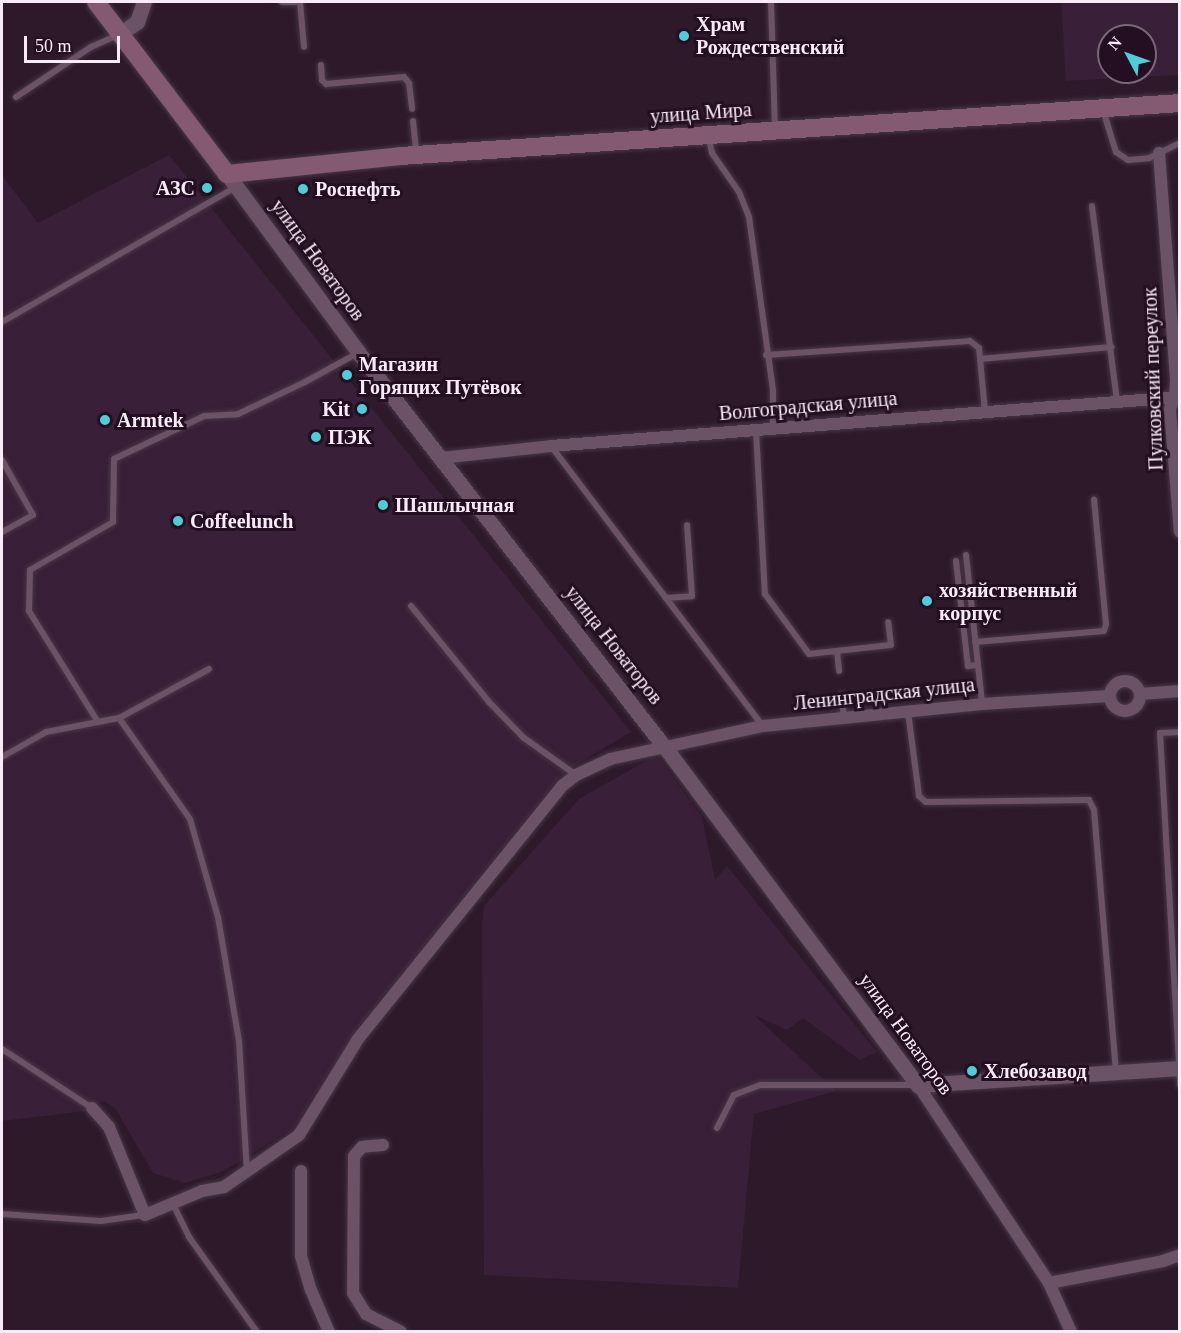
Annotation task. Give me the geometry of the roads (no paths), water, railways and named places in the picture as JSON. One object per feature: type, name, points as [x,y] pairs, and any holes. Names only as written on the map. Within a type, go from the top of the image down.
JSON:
[{"type":"main road","name":"улица Новаторов","points":[[96,2],[232,180]]},
{"type":"main road","name":"улица Мира","points":[[232,180],[416,155],[1179,103]]},
{"type":"street","points":[[121,33],[137,22],[144,2]]},
{"type":"street","name":"Пулковский переулок","points":[[1159,153],[1168,247],[1177,397],[1170,409],[1179,532]]},
{"type":"street","name":"улица Новаторов","points":[[232,180],[358,352],[664,746],[918,1085],[1049,1283],[1071,1332]]},
{"type":"street","name":"Волгоградская улица","points":[[441,458],[551,446],[1177,397]]},
{"type":"street","name":"Ленинградская улица","points":[[145,1215],[202,1191],[224,1187],[299,1135],[358,1039],[562,786],[576,775],[609,759],[763,726],[982,704],[1110,696],[1114,685],[1124,680],[1135,684],[1140,694]]},
{"type":"street","points":[[1110,696],[1113,706],[1128,710],[1137,705],[1140,694],[1179,691]]},
{"type":"street","points":[[918,1085],[1179,1068]]},
{"type":"street","points":[[92,1108],[109,1128],[145,1215]]},
{"type":"street","points":[[382,1145],[362,1146],[354,1156],[353,1293],[366,1314],[401,1332]]},
{"type":"street","points":[[301,1171],[301,1256],[311,1290],[329,1332]]},
{"type":"street","points":[[1049,1283],[1163,1261],[1179,1255]]},
{"type":"lane","points":[[282,2],[296,2]]},
{"type":"lane","points":[[300,2],[304,47]]},
{"type":"lane","points":[[771,2],[776,131]]},
{"type":"lane","points":[[16,97],[91,47],[121,33]]},
{"type":"lane","points":[[321,65],[322,80],[326,84],[404,77],[409,83],[412,109]]},
{"type":"lane","points":[[1102,108],[1116,152],[1128,160],[1149,158],[1179,143]]},
{"type":"lane","points":[[413,121],[416,155]]},
{"type":"lane","points":[[708,135],[712,153],[739,192],[749,217],[772,390],[773,428]]},
{"type":"lane","points":[[2,322],[232,180]]},
{"type":"lane","points":[[1092,206],[1117,401]]},
{"type":"lane","points":[[766,355],[962,340],[976,344],[980,359],[985,412]]},
{"type":"lane","points":[[980,359],[1111,347]]},
{"type":"lane","points":[[98,722],[29,611],[30,570],[113,522],[114,459],[204,416],[238,414],[305,382],[358,352]]},
{"type":"lane","points":[[756,430],[765,594],[809,654],[891,645],[888,622]]},
{"type":"lane","points":[[551,446],[763,726]]},
{"type":"lane","points":[[2,460],[33,515],[2,532]]},
{"type":"lane","points":[[975,642],[1104,631],[1106,624],[1094,500]]},
{"type":"lane","points":[[666,598],[692,596],[687,525]]},
{"type":"lane","points":[[966,555],[982,704]]},
{"type":"lane","points":[[956,561],[968,666],[978,665]]},
{"type":"lane","points":[[411,606],[489,702],[524,738],[576,775]]},
{"type":"lane","points":[[837,651],[839,671]]},
{"type":"lane","points":[[2,757],[46,732],[119,718],[209,669]]},
{"type":"lane","points":[[841,695],[844,718]]},
{"type":"lane","points":[[908,711],[919,796],[926,802],[1089,800],[1094,810],[1116,1072]]},
{"type":"lane","points":[[119,718],[190,819],[218,917],[239,1041],[248,1170]]},
{"type":"lane","points":[[1179,732],[1160,733],[1179,1085]]},
{"type":"lane","points":[[2,1049],[92,1108]]},
{"type":"lane","points":[[717,1128],[734,1095],[760,1085],[918,1085]]},
{"type":"lane","points":[[173,1203],[189,1238],[257,1332]]},
{"type":"lane","points":[[2,1214],[101,1221],[145,1215]]},
{"type":"place","name":"Храм Рождественский","points":[[684,36]]},
{"type":"place","name":"АЗС","points":[[207,188]]},
{"type":"place","name":"Роснефть","points":[[303,189]]},
{"type":"place","name":"Магазин Горящих Путёвок","points":[[347,375]]},
{"type":"place","name":"Kit","points":[[362,409]]},
{"type":"place","name":"Armtek","points":[[105,420]]},
{"type":"place","name":"ПЭК","points":[[316,437]]},
{"type":"place","name":"Шашлычная","points":[[383,505]]},
{"type":"place","name":"Coffeelunch","points":[[178,521]]},
{"type":"place","name":"хозяйственный корпус","points":[[927,601]]},
{"type":"place","name":"Хлебозавод","points":[[972,1071]]}]
